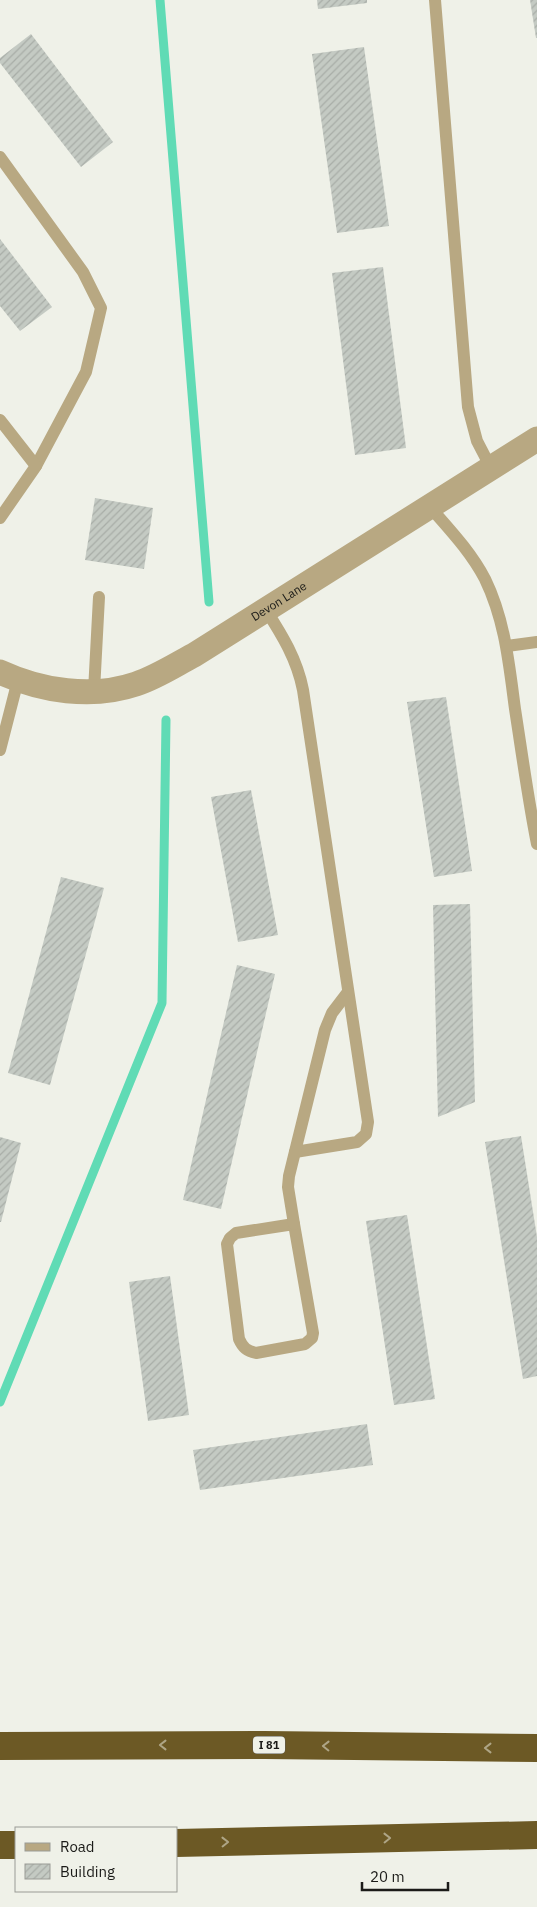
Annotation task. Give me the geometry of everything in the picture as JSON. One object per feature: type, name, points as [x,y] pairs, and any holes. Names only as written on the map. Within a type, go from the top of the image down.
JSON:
[{"type":"highway","name":"I 81","points":[[0,1746],[265,1744],[537,1748]]},
{"type":"highway","points":[[178,1843],[537,1835]]},
{"type":"highway","points":[[0,1845],[15,1845]]},
{"type":"street","name":"Devon Lane","points":[[9,676],[45,687],[75,691],[94,691],[135,684],[156,676],[194,655],[537,439]]},
{"type":"lane","points":[[435,0],[468,407],[477,440],[491,468]]},
{"type":"lane","points":[[0,157],[83,272],[101,308],[86,372],[36,466],[6,512],[0,518]]},
{"type":"lane","points":[[0,420],[36,466]]},
{"type":"lane","points":[[430,506],[466,548],[495,603],[507,646],[528,798],[537,844]]},
{"type":"lane","points":[[94,691],[99,597]]},
{"type":"lane","points":[[266,610],[287,644],[302,683],[368,1128],[366,1134],[356,1142],[295,1152]]},
{"type":"lane","points":[[507,646],[537,642]]},
{"type":"lane","points":[[0,750],[9,676]]},
{"type":"lane","points":[[294,1224],[236,1233],[227,1244],[239,1339],[245,1349],[251,1352],[305,1344],[312,1338],[313,1333],[288,1187],[325,1030],[332,1013],[348,992]]},
{"type":"building","points":[[317,0],[367,0],[367,3],[318,9]]},
{"type":"building","points":[[530,0],[537,0],[537,38],[536,38]]},
{"type":"building","points":[[31,34],[113,142],[81,167],[0,63],[0,58]]},
{"type":"building","points":[[364,47],[389,226],[337,233],[312,54]]},
{"type":"building","points":[[0,239],[52,307],[20,331],[0,306]]},
{"type":"building","points":[[383,267],[406,448],[355,455],[332,273]]},
{"type":"building","points":[[95,498],[153,508],[144,569],[85,560]]},
{"type":"building","points":[[446,697],[472,871],[434,877],[407,702]]},
{"type":"building","points":[[251,790],[278,935],[238,942],[211,797]]},
{"type":"building","points":[[61,877],[104,888],[50,1085],[8,1073]]},
{"type":"building","points":[[470,904],[475,1102],[438,1117],[433,905]]},
{"type":"building","points":[[237,965],[275,974],[221,1209],[183,1200]]},
{"type":"building","points":[[521,1136],[537,1237],[537,1376],[523,1379],[485,1142]]},
{"type":"building","points":[[0,1137],[21,1143],[1,1222],[0,1222]]},
{"type":"building","points":[[407,1215],[435,1399],[394,1405],[366,1221]]},
{"type":"building","points":[[170,1276],[189,1415],[148,1421],[129,1282]]},
{"type":"building","points":[[367,1424],[373,1465],[200,1490],[193,1450]]},
{"type":"waterway","points":[[160,0],[209,602]]},
{"type":"waterway","points":[[0,1402],[162,1003],[166,720]]}]
